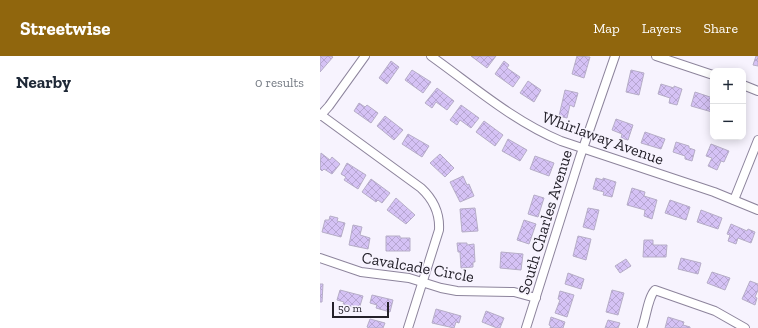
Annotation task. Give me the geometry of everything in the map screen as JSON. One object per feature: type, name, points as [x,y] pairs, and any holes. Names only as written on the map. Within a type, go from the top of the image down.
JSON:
[{"type":"street","points":[[365,56],[329,106],[320,115],[421,188],[432,199],[439,218],[439,230],[408,328]]},
{"type":"street","name":"Whirlaway Avenue","points":[[431,56],[524,123],[549,136],[734,200],[758,210]]},
{"type":"street","name":"South Charles Avenue","points":[[526,328],[583,148],[615,56]]},
{"type":"street","points":[[656,56],[710,74]]},
{"type":"street","points":[[746,86],[758,90]]},
{"type":"street","points":[[734,200],[758,140]]},
{"type":"street","name":"Cavalcade Circle","points":[[320,258],[361,272],[409,278],[457,291],[514,292],[536,298]]},
{"type":"street","points":[[642,328],[650,297],[655,290],[715,311],[745,328]]},
{"type":"building","points":[[320,56],[333,57],[320,72]]},
{"type":"building","points":[[471,56],[496,56],[487,68]]},
{"type":"building","points":[[577,56],[590,57],[584,78],[572,74]]},
{"type":"building","points":[[756,56],[758,56],[758,66],[753,65]]},
{"type":"building","points":[[391,61],[399,67],[387,84],[379,78]]},
{"type":"building","points":[[504,61],[509,65],[507,68],[520,77],[513,87],[495,74]]},
{"type":"building","points":[[412,70],[431,82],[423,93],[405,80]]},
{"type":"building","points":[[631,70],[644,73],[639,95],[626,92]]},
{"type":"building","points":[[528,81],[541,90],[534,102],[520,93]]},
{"type":"building","points":[[661,84],[682,89],[677,105],[669,103],[670,98],[658,94]]},
{"type":"building","points":[[437,88],[454,101],[447,110],[436,102],[432,108],[425,103]]},
{"type":"building","points":[[565,90],[578,93],[574,107],[570,105],[567,118],[559,116]]},
{"type":"building","points":[[695,92],[710,97],[710,111],[691,106]]},
{"type":"building","points":[[359,103],[365,107],[367,105],[378,113],[371,123],[354,111]]},
{"type":"building","points":[[461,105],[479,118],[471,128],[460,120],[457,125],[450,120]]},
{"type":"building","points":[[385,116],[403,130],[394,140],[377,126]]},
{"type":"building","points":[[616,119],[633,125],[628,140],[621,138],[622,134],[612,130]]},
{"type":"building","points":[[484,121],[503,135],[495,146],[476,132]]},
{"type":"building","points":[[645,132],[665,139],[661,149],[641,143]]},
{"type":"building","points":[[408,134],[429,146],[422,157],[402,144]]},
{"type":"building","points":[[508,139],[527,150],[520,161],[502,151]]},
{"type":"building","points":[[676,142],[689,146],[689,148],[695,150],[692,161],[685,159],[685,156],[673,152]]},
{"type":"building","points":[[711,144],[729,151],[724,162],[721,161],[717,170],[708,166],[712,158],[706,156]]},
{"type":"building","points":[[321,153],[330,160],[332,157],[340,164],[332,174],[324,169],[322,171],[320,169]]},
{"type":"building","points":[[440,154],[454,168],[445,177],[430,163]]},
{"type":"building","points":[[535,156],[554,163],[549,176],[530,169]]},
{"type":"building","points":[[347,163],[366,175],[358,189],[344,180],[346,177],[341,174]]},
{"type":"building","points":[[463,176],[467,185],[469,184],[474,196],[460,202],[450,182]]},
{"type":"building","points":[[596,178],[603,180],[603,178],[616,182],[612,197],[603,195],[604,192],[593,189]]},
{"type":"building","points":[[371,179],[390,193],[382,203],[378,200],[376,202],[362,192]]},
{"type":"building","points":[[632,188],[645,192],[644,196],[657,200],[652,219],[644,216],[645,210],[627,205]]},
{"type":"building","points":[[534,195],[544,198],[538,217],[528,214]]},
{"type":"building","points":[[396,198],[415,215],[406,224],[387,210]]},
{"type":"building","points":[[670,200],[690,207],[686,220],[665,213]]},
{"type":"building","points":[[475,208],[478,231],[462,232],[460,209]]},
{"type":"building","points":[[588,208],[599,210],[594,230],[583,227]]},
{"type":"building","points":[[701,210],[722,218],[718,229],[697,222]]},
{"type":"building","points":[[330,216],[338,218],[337,221],[345,223],[341,237],[322,232],[325,220],[329,220]]},
{"type":"building","points":[[524,220],[536,224],[529,244],[517,240]]},
{"type":"building","points":[[731,224],[747,231],[748,229],[755,232],[751,243],[738,238],[736,244],[728,241],[730,235],[727,234]]},
{"type":"building","points":[[353,225],[362,227],[360,235],[370,238],[368,249],[349,245]]},
{"type":"building","points":[[386,236],[410,238],[410,251],[386,251]]},
{"type":"building","points":[[578,236],[591,239],[586,260],[573,256]]},
{"type":"building","points":[[644,240],[653,240],[653,245],[667,245],[666,257],[643,257]]},
{"type":"building","points":[[457,243],[467,243],[467,245],[474,244],[475,262],[473,262],[473,267],[461,268],[460,252],[458,252]]},
{"type":"building","points":[[501,252],[523,254],[521,270],[500,268]]},
{"type":"building","points":[[681,258],[701,263],[698,274],[678,269]]},
{"type":"building","points":[[626,259],[631,266],[620,273],[615,266]]},
{"type":"building","points":[[712,272],[730,278],[725,290],[707,283]]},
{"type":"building","points":[[568,273],[584,279],[581,289],[565,284]]},
{"type":"building","points":[[750,281],[758,284],[755,305],[742,299]]},
{"type":"building","points":[[320,284],[323,284],[322,302],[320,302]]},
{"type":"building","points":[[340,290],[363,296],[359,309],[343,304],[344,302],[337,300]]},
{"type":"building","points":[[612,290],[624,293],[618,315],[606,312]]},
{"type":"building","points":[[560,291],[574,295],[567,317],[555,313],[560,300],[558,299]]},
{"type":"building","points":[[372,295],[393,300],[390,312],[376,308],[377,305],[370,303]]},
{"type":"building","points":[[436,309],[461,316],[459,323],[456,322],[454,328],[432,323]]},
{"type":"building","points":[[486,311],[504,318],[500,328],[482,322]]},
{"type":"building","points":[[551,317],[565,322],[563,328],[550,328],[551,326],[549,325]]},
{"type":"building","points":[[668,317],[684,322],[683,325],[690,328],[665,328]]},
{"type":"building","points":[[370,319],[385,323],[383,328],[367,327]]},
{"type":"building","points":[[608,320],[620,323],[618,328],[605,328]]}]
